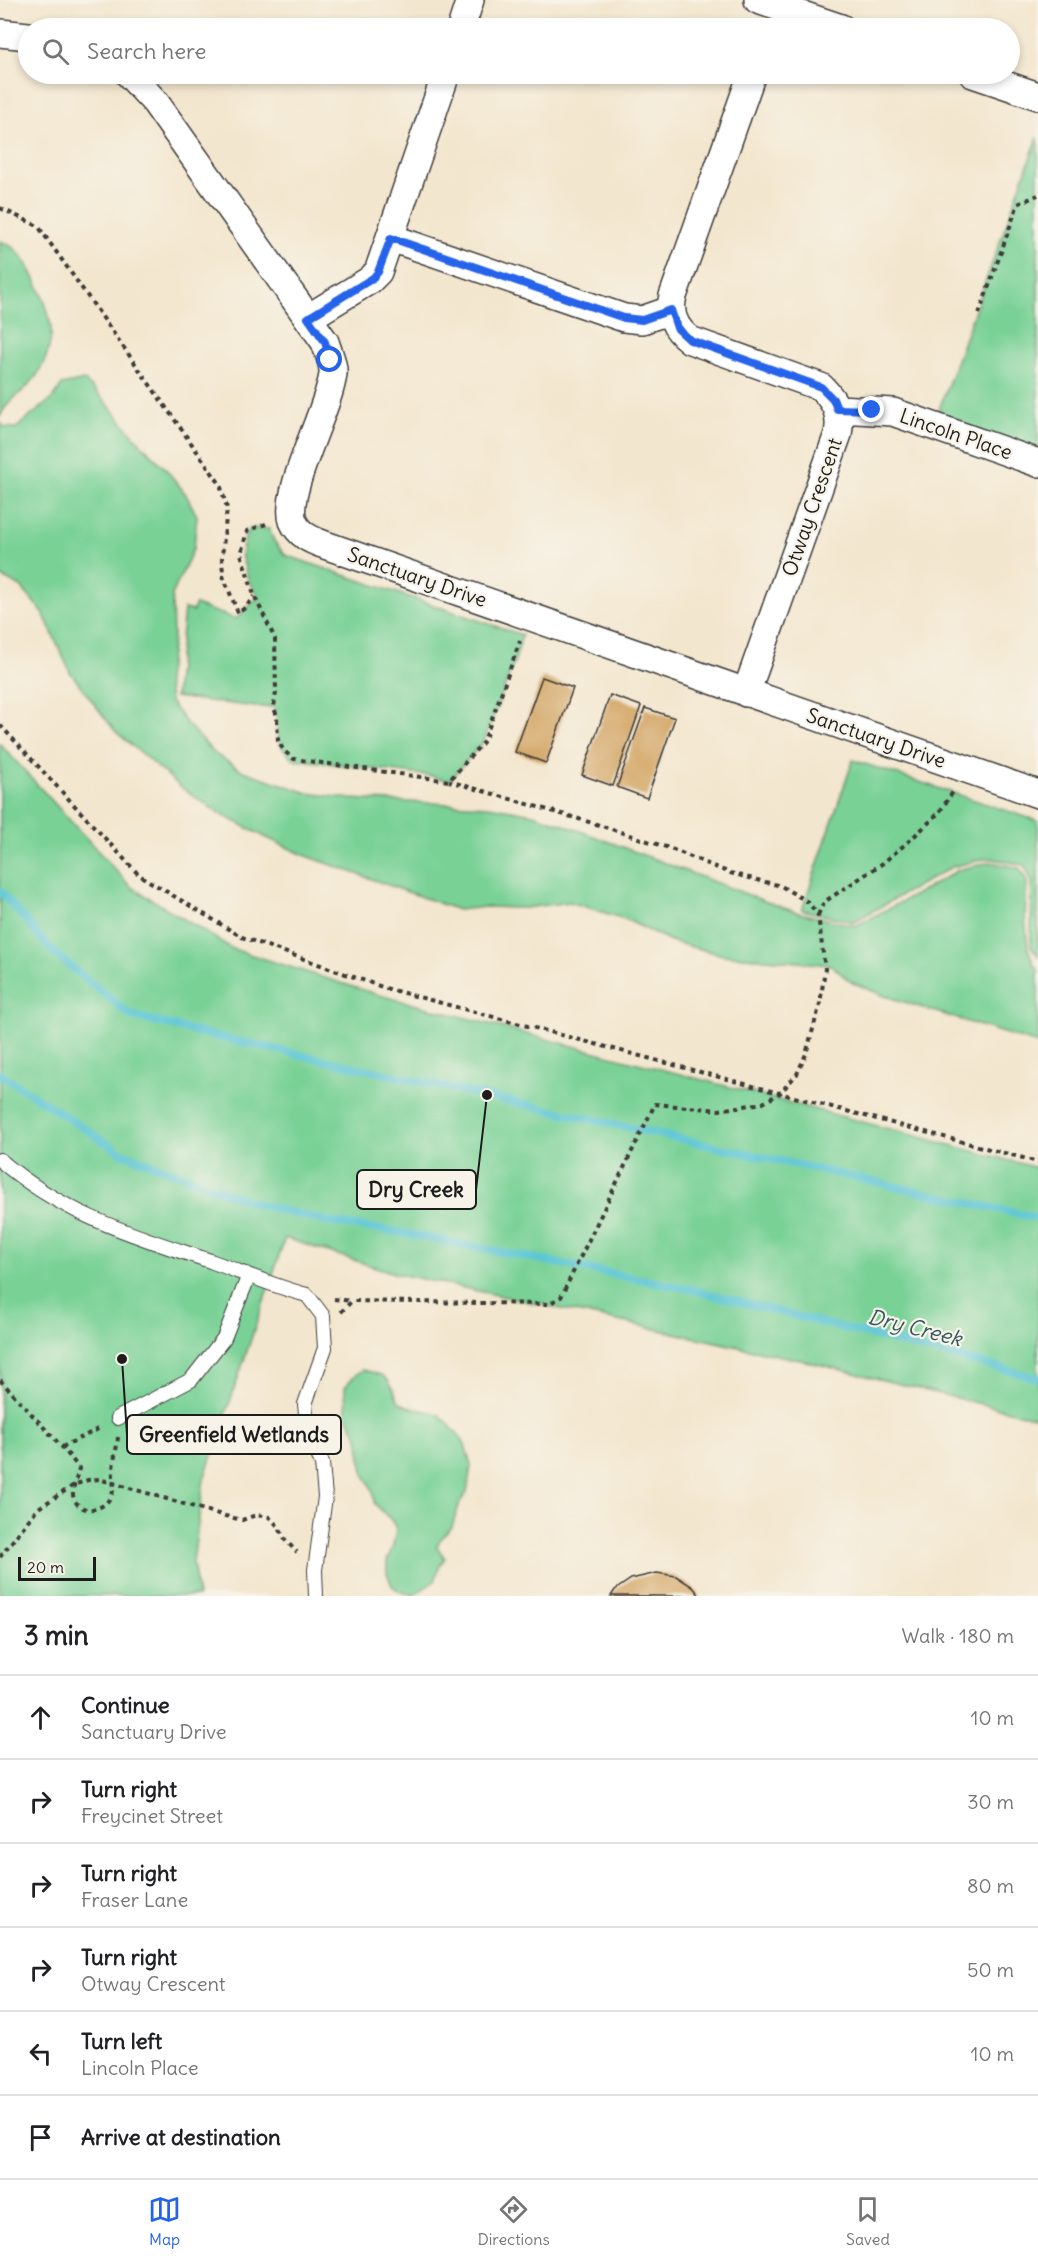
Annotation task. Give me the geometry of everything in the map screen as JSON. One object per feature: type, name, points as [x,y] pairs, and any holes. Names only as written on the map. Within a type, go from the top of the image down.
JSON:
[{"type":"street","points":[[465,18],[471,0]]},
{"type":"street","points":[[767,12],[795,18]]},
{"type":"street","points":[[0,33],[18,35]]},
{"type":"street","points":[[138,84],[155,102],[325,342],[333,371],[327,397],[295,491],[293,514]]},
{"type":"street","points":[[308,318],[373,278],[378,272],[443,84]]},
{"type":"street","points":[[391,238],[624,318],[642,320],[671,310],[673,296],[748,84]]},
{"type":"street","points":[[1003,84],[1038,96]]},
{"type":"street","name":"Otway Crescent","points":[[671,310],[677,328],[690,340],[821,387],[833,399],[840,422],[838,434],[746,693]]},
{"type":"street","name":"Lincoln Place","points":[[837,409],[893,412],[1038,463]]},
{"type":"street","name":"Sanctuary Drive","points":[[293,514],[292,519],[299,531],[309,539],[1038,794]]},
{"type":"lane","points":[[0,1160],[51,1198],[109,1227],[246,1274],[278,1288],[308,1295],[323,1316],[326,1348],[305,1404],[308,1434],[322,1463],[325,1497],[315,1570],[316,1596]]},
{"type":"lane","points":[[118,1418],[191,1380],[224,1338],[247,1280],[246,1274]]},
{"type":"path","points":[[979,314],[1018,204],[1038,195]]},
{"type":"path","points":[[0,208],[38,225],[220,484],[228,508],[222,557],[223,576],[238,613],[246,607],[254,595]]},
{"type":"path","points":[[293,514],[247,531],[241,554],[254,595],[275,639],[274,707],[277,717],[278,741],[284,751],[294,759],[449,781],[505,795],[669,848],[730,873],[781,886],[808,902],[818,915],[825,969],[820,1004],[806,1054],[797,1074],[780,1092],[763,1103],[718,1110],[655,1104],[561,1297],[549,1304],[351,1301],[337,1316],[326,1348]]},
{"type":"path","points":[[449,781],[484,741],[530,617]]},
{"type":"path","points":[[0,725],[138,875],[242,937],[385,988],[1038,1162]]},
{"type":"path","points":[[818,915],[824,902],[883,863],[938,814],[968,770]]},
{"type":"path","points":[[0,1380],[79,1468],[74,1485],[74,1498],[84,1508],[94,1510],[102,1508],[110,1499],[116,1485],[113,1470],[118,1418],[62,1447]]},
{"type":"path","points":[[0,1557],[37,1509],[74,1485],[99,1479],[242,1520],[256,1515],[269,1517],[278,1526],[286,1541],[315,1570]]},
{"type":"green space","points":[[1038,137],[1038,463],[933,426]]},
{"type":"green space","points":[[0,241],[16,250],[35,279],[49,315],[51,336],[46,356],[37,375],[7,405],[0,417]]},
{"type":"green space","points":[[84,380],[165,468],[185,493],[197,516],[194,547],[172,595],[173,639],[167,680],[170,702],[215,754],[243,771],[308,793],[351,799],[489,806],[533,814],[767,902],[799,913],[855,926],[958,870],[990,862],[1019,868],[1027,881],[1025,918],[1028,948],[1034,965],[1038,969],[1038,1044],[885,996],[851,982],[831,965],[723,955],[673,942],[625,919],[570,902],[525,908],[485,907],[458,910],[304,855],[219,813],[183,789],[115,731],[70,672],[43,613],[21,587],[0,576],[0,422],[4,427],[16,428],[54,397],[62,385]]},
{"type":"green space","points":[[254,528],[269,529],[274,541],[285,555],[522,635],[515,660],[484,741],[449,781],[431,776],[294,759],[281,746],[274,707],[175,697],[184,609],[193,611],[195,605],[236,619],[258,597],[248,579],[241,554],[247,531]]},
{"type":"green space","points":[[0,744],[131,887],[233,949],[379,995],[1038,1168],[1038,1418],[805,1361],[394,1273],[285,1238],[204,1479],[193,1562],[198,1596],[0,1596]]},
{"type":"green space","points":[[853,760],[1038,821],[1038,956],[1031,946],[1032,881],[1024,865],[988,858],[952,867],[853,922],[802,910]]},
{"type":"green space","points":[[363,1370],[384,1377],[393,1388],[399,1402],[409,1407],[438,1414],[447,1422],[465,1444],[471,1466],[467,1492],[460,1502],[452,1527],[439,1541],[437,1547],[445,1558],[435,1581],[414,1595],[401,1592],[392,1586],[387,1573],[387,1561],[396,1529],[392,1521],[374,1503],[373,1491],[363,1472],[358,1437],[346,1414],[345,1387],[354,1376]]},
{"type":"building","points":[[542,677],[573,688],[546,763],[515,752]]},
{"type":"building","points":[[610,695],[641,706],[613,786],[582,775]]},
{"type":"building","points":[[645,708],[675,718],[647,798],[617,787]]},
{"type":"building","points":[[657,1573],[676,1576],[693,1587],[700,1596],[611,1596],[615,1590],[631,1579]]},
{"type":"waterway","name":"Dry Creek","points":[[0,891],[53,952],[130,1015],[201,1033],[1038,1218]]},
{"type":"waterway","name":"Dry Creek","points":[[0,1074],[122,1153],[257,1204],[329,1222],[403,1233],[690,1289],[1038,1378]]},
{"type":"place","name":"Dry Creek","points":[[487,1095]]},
{"type":"place","name":"Greenfield Wetlands","points":[[122,1359]]},
{"type":"route","points":[[330,360],[325,342],[308,318],[373,278],[378,272],[391,238],[624,318],[642,320],[671,310],[677,328],[690,340],[821,387],[833,399],[837,409],[872,410]]}]
